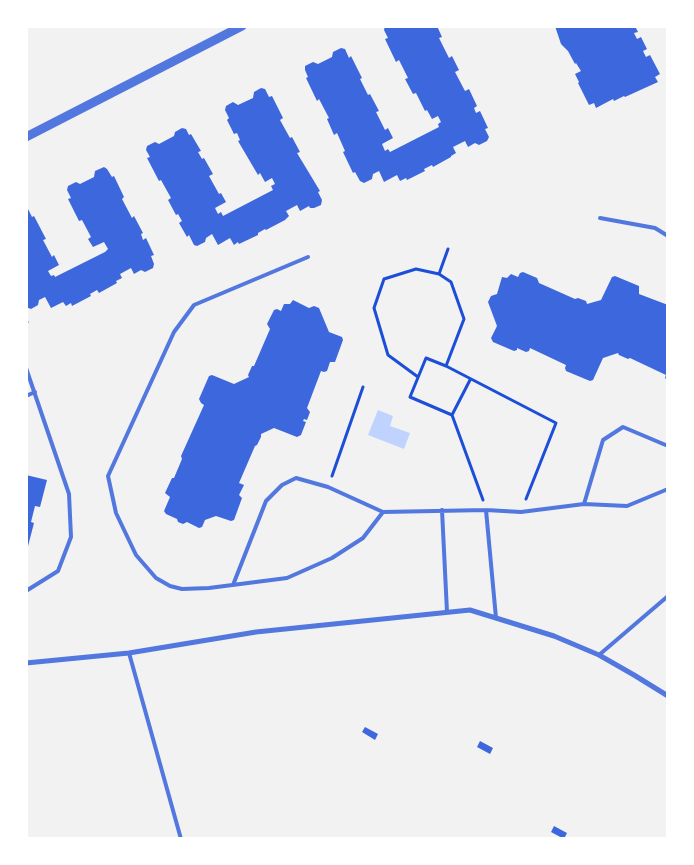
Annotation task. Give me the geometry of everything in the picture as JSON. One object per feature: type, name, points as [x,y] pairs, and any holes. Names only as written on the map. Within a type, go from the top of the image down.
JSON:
[{"type":"street","points":[[26,137],[242,26]]},
{"type":"street","points":[[26,663],[129,653],[256,632],[470,610],[554,636],[599,655],[668,696]]},
{"type":"lane","points":[[600,218],[655,228],[668,236]]},
{"type":"lane","points":[[308,257],[194,305],[174,332],[108,476],[116,512],[136,555],[156,578],[170,586],[182,589],[210,588],[288,578],[332,558],[363,538],[382,512]]},
{"type":"lane","points":[[26,368],[69,494],[71,537],[58,571],[26,591]]},
{"type":"lane","points":[[26,396],[35,392]]},
{"type":"lane","points":[[584,504],[603,440],[623,427],[668,446]]},
{"type":"lane","points":[[234,585],[266,501],[282,485],[296,478],[328,487],[382,512],[442,510],[521,512],[584,504],[628,506],[668,489]]},
{"type":"lane","points":[[442,510],[447,612]]},
{"type":"lane","points":[[486,510],[496,618]]},
{"type":"lane","points":[[599,655],[668,596]]},
{"type":"lane","points":[[129,653],[181,839]]},
{"type":"path","points":[[439,274],[448,249]]},
{"type":"path","points":[[418,377],[388,355],[374,308],[384,279],[416,269],[439,274],[451,282],[464,319],[446,366]]},
{"type":"path","points":[[452,415],[410,397],[426,358],[446,366],[556,423],[521,512]]},
{"type":"path","points":[[470,380],[452,415],[486,510]]},
{"type":"path","points":[[328,487],[363,387]]},
{"type":"water","points":[[378,410],[393,416],[390,426],[410,433],[404,449],[368,435]]},
{"type":"building","points":[[385,26],[437,26],[442,37],[439,38],[449,58],[452,56],[459,70],[455,72],[465,91],[469,89],[477,106],[474,108],[476,113],[480,111],[488,128],[485,129],[489,137],[487,141],[479,145],[475,143],[468,147],[465,141],[453,147],[456,153],[451,157],[433,167],[432,165],[424,169],[425,171],[407,180],[406,178],[400,181],[397,175],[384,182],[379,171],[373,174],[372,179],[364,183],[360,181],[355,172],[353,173],[337,133],[334,135],[327,119],[329,118],[319,99],[317,101],[306,78],[308,77],[305,66],[313,62],[318,64],[332,57],[333,52],[341,48],[345,49],[349,58],[351,56],[362,78],[360,79],[368,95],[370,94],[379,111],[376,112],[385,130],[388,128],[393,138],[382,144],[385,151],[388,149],[390,152],[439,127],[438,124],[441,122],[438,116],[432,119],[427,110],[425,111],[416,93],[413,94],[405,79],[408,78],[399,60],[396,62],[385,39],[388,38],[384,30]]},
{"type":"building","points":[[555,26],[635,26],[638,32],[634,33],[637,39],[641,37],[647,49],[643,51],[646,57],[650,55],[660,74],[655,77],[658,82],[625,97],[614,101],[613,99],[596,108],[594,103],[589,105],[575,74],[581,71],[561,44]]},
{"type":"building","points":[[261,88],[265,89],[269,97],[272,96],[283,118],[280,120],[290,138],[292,137],[300,152],[297,153],[320,191],[318,192],[322,200],[321,205],[314,208],[309,206],[300,211],[297,205],[286,211],[289,216],[285,220],[239,244],[238,242],[234,245],[230,238],[218,245],[212,234],[206,238],[205,242],[197,246],[194,245],[189,235],[187,237],[179,223],[182,221],[178,214],[176,215],[168,200],[171,198],[161,180],[159,181],[147,158],[150,157],[146,150],[147,146],[155,142],[159,144],[174,136],[175,132],[182,128],[186,129],[201,151],[198,152],[202,159],[204,158],[213,174],[209,176],[226,202],[215,208],[218,214],[221,212],[223,216],[273,190],[271,186],[275,184],[272,178],[265,182],[260,173],[258,175],[238,141],[240,140],[237,133],[234,134],[227,120],[229,118],[225,110],[226,106],[233,102],[238,105],[253,98],[254,92]]},
{"type":"building","points":[[104,167],[112,177],[114,176],[124,197],[122,199],[143,233],[141,234],[143,240],[146,238],[154,255],[151,256],[154,264],[153,268],[145,272],[141,270],[134,274],[131,268],[120,274],[122,278],[116,281],[117,283],[99,293],[97,290],[90,294],[91,296],[72,306],[71,303],[66,306],[63,302],[51,308],[45,297],[39,300],[38,305],[31,309],[26,307],[26,209],[28,209],[32,217],[34,216],[46,239],[43,240],[52,257],[54,255],[59,265],[48,271],[51,276],[54,275],[55,277],[105,252],[108,249],[104,242],[93,247],[88,239],[91,237],[82,220],[79,221],[68,199],[71,198],[67,190],[68,186],[76,182],[80,184],[94,177],[95,171]]},
{"type":"building","points":[[523,272],[537,278],[539,283],[575,299],[578,298],[586,301],[587,304],[601,300],[612,277],[615,276],[639,286],[639,294],[668,305],[668,381],[665,378],[666,375],[618,353],[603,358],[593,380],[590,381],[566,371],[566,365],[530,348],[526,352],[517,348],[514,351],[493,342],[491,338],[497,326],[488,302],[491,296],[497,294],[502,277],[507,278],[511,274],[518,277]]},
{"type":"building","points":[[293,300],[309,308],[314,306],[319,308],[329,332],[342,337],[343,340],[335,362],[330,362],[327,371],[321,371],[307,408],[310,412],[307,420],[304,419],[303,421],[306,422],[301,435],[297,437],[274,428],[261,434],[239,483],[244,485],[239,495],[242,498],[234,520],[231,521],[216,516],[205,520],[202,527],[199,528],[187,522],[183,524],[178,522],[177,519],[166,514],[164,511],[170,497],[165,493],[172,478],[174,478],[182,459],[181,456],[204,405],[199,399],[209,376],[212,375],[234,384],[249,377],[248,375],[252,366],[254,366],[270,329],[267,324],[274,310],[281,311],[284,304],[290,304]]},
{"type":"building","points":[[26,475],[47,480],[40,507],[35,506],[31,522],[34,523],[27,550]]},
{"type":"building","points":[[365,727],[378,734],[375,740],[362,732]]},
{"type":"building","points":[[480,741],[493,748],[490,754],[477,747]]},
{"type":"building","points":[[554,826],[567,833],[564,839],[551,832]]}]
